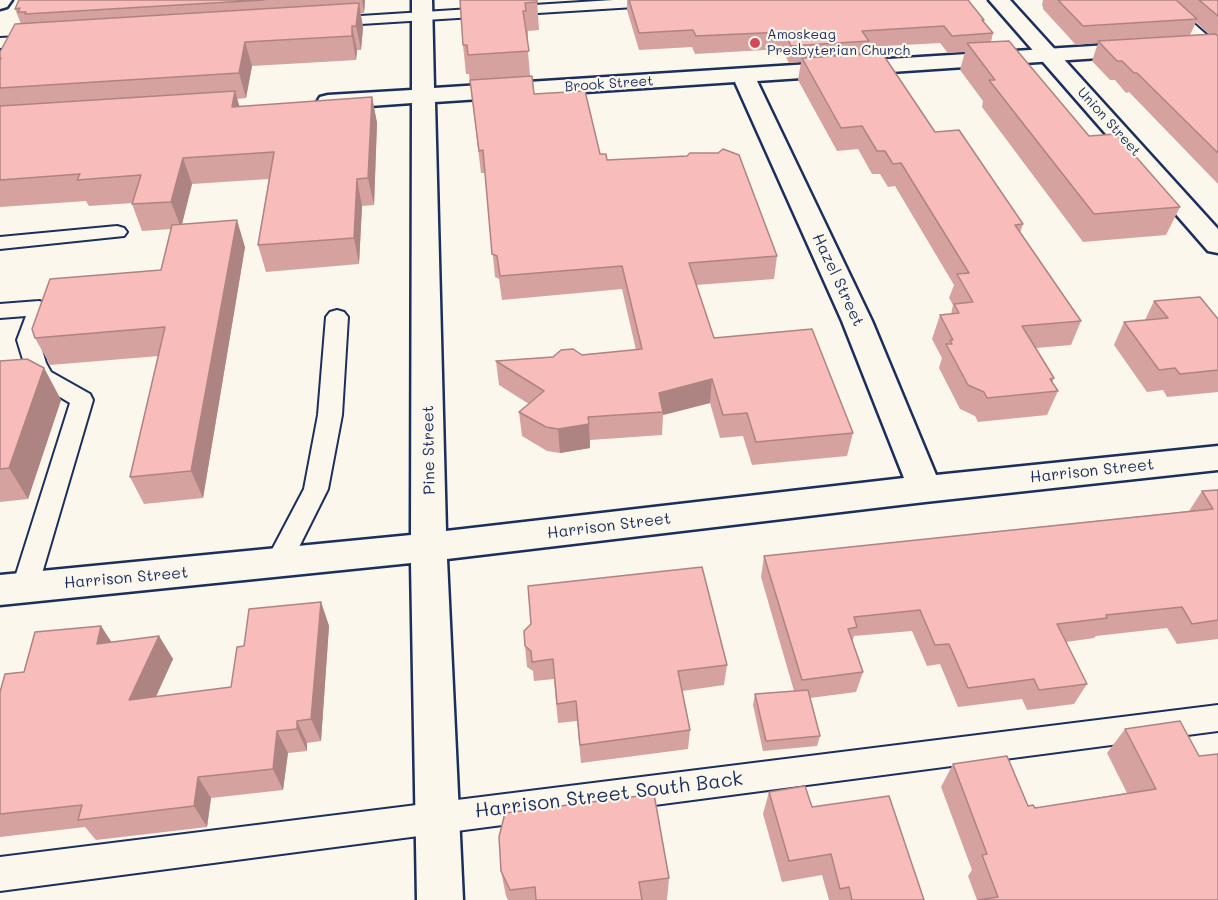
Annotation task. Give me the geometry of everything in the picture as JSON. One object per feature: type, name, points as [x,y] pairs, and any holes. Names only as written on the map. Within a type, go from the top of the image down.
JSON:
[{"type":"street","name":"Union Street","points":[[999,0],[1218,244]]},
{"type":"street","name":"Pine Street","points":[[422,8],[429,547],[440,900]]},
{"type":"street","name":"Brook Street","points":[[308,104],[1048,54],[1215,47]]},
{"type":"street","name":"Hazel Street","points":[[743,75],[857,321],[925,489]]},
{"type":"street","name":"Harrison Street","points":[[12,588],[429,547],[925,489],[1218,458]]},
{"type":"lane","points":[[310,23],[422,8],[683,0]]},
{"type":"lane","points":[[1158,0],[1215,47]]},
{"type":"lane","points":[[0,43],[48,40]]},
{"type":"lane","points":[[0,243],[117,232]]},
{"type":"lane","points":[[0,311],[39,308],[28,340],[35,363],[43,377],[82,400],[12,588]]},
{"type":"lane","points":[[278,563],[316,489],[330,415],[337,317]]},
{"type":"lane","name":"Harrison Street South Back","points":[[0,874],[1218,718]]},
{"type":"building","points":[[19,0],[264,0],[25,14],[26,12],[18,12],[20,8],[15,9]]},
{"type":"building","points":[[460,0],[537,0],[537,2],[525,3],[526,11],[523,11],[529,51],[468,55],[467,45],[463,45]]},
{"type":"building","points":[[629,0],[968,0],[993,33],[952,36],[944,26],[862,31],[869,41],[791,46],[784,32],[696,36],[693,30],[639,33]]},
{"type":"building","points":[[1058,0],[1176,0],[1197,19],[1083,26]]},
{"type":"building","points":[[1199,0],[1218,0],[1218,16]]},
{"type":"building","points":[[359,3],[356,26],[352,26],[352,36],[245,42],[239,73],[0,88],[0,52],[15,24]]},
{"type":"building","points":[[1215,34],[1218,36],[1218,153],[1137,73],[1134,73],[1122,61],[1117,61],[1098,41]]},
{"type":"building","points":[[1009,41],[1089,136],[1116,134],[1180,207],[1094,214],[989,80],[995,80],[967,43]]},
{"type":"building","points":[[882,53],[935,132],[959,130],[1023,224],[1015,225],[1081,321],[1022,326],[1054,378],[1050,379],[1058,391],[987,398],[984,392],[968,385],[946,344],[952,344],[950,340],[953,340],[940,315],[959,313],[954,304],[973,302],[957,274],[969,273],[901,163],[893,164],[885,151],[877,151],[862,126],[841,128],[802,58]]},
{"type":"building","points":[[532,76],[534,94],[585,91],[600,154],[606,154],[607,160],[687,156],[690,153],[718,153],[723,149],[739,155],[777,256],[689,263],[714,338],[812,329],[853,433],[756,442],[747,413],[723,415],[712,379],[659,393],[663,412],[588,417],[589,424],[558,429],[546,427],[519,412],[544,391],[496,361],[553,357],[561,350],[573,349],[582,355],[642,349],[622,266],[500,276],[497,256],[492,254],[483,150],[479,151],[470,80]]},
{"type":"building","points":[[235,91],[232,107],[372,97],[368,178],[357,179],[354,238],[258,245],[274,152],[183,158],[171,202],[132,204],[141,175],[77,180],[80,174],[0,180],[0,106]]},
{"type":"building","points":[[237,220],[191,471],[130,477],[165,327],[35,338],[32,329],[50,279],[161,270],[172,225]]},
{"type":"building","points":[[1200,297],[1218,319],[1218,370],[1180,374],[1175,368],[1159,370],[1124,322],[1168,318],[1154,301]]},
{"type":"building","points":[[27,359],[44,368],[9,468],[0,469],[0,361]]},
{"type":"building","points":[[1218,490],[1218,620],[1192,624],[1182,607],[1106,615],[1107,618],[1057,624],[1087,684],[1039,690],[1034,679],[968,688],[949,644],[935,645],[920,610],[854,617],[857,627],[848,629],[863,672],[802,680],[764,556],[1213,509],[1202,491]]},
{"type":"building","points":[[702,567],[727,665],[678,671],[690,730],[580,745],[576,701],[557,704],[553,659],[532,662],[531,651],[525,646],[524,631],[531,624],[528,586]]},
{"type":"building","points":[[321,602],[311,719],[297,721],[297,729],[277,731],[273,769],[198,777],[194,806],[78,820],[82,805],[0,814],[0,692],[5,674],[24,672],[35,632],[101,626],[97,644],[159,636],[129,700],[231,687],[237,647],[244,646],[249,609]]},
{"type":"building","points":[[808,690],[820,736],[766,741],[755,694]]},
{"type":"building","points":[[1180,721],[1199,756],[1218,754],[1218,900],[978,900],[998,897],[982,855],[987,854],[953,764],[1007,756],[1028,806],[1033,805],[1035,808],[1156,789],[1125,729]]},
{"type":"building","points":[[805,786],[812,807],[889,796],[924,900],[852,900],[849,887],[840,889],[831,854],[789,861],[769,792]]},
{"type":"building","points":[[654,794],[669,878],[639,882],[642,900],[536,900],[535,887],[510,890],[501,871],[499,837],[505,813]]},
{"type":"place","name":"Amoskeag Presbyterian Church","points":[[755,43]]}]
